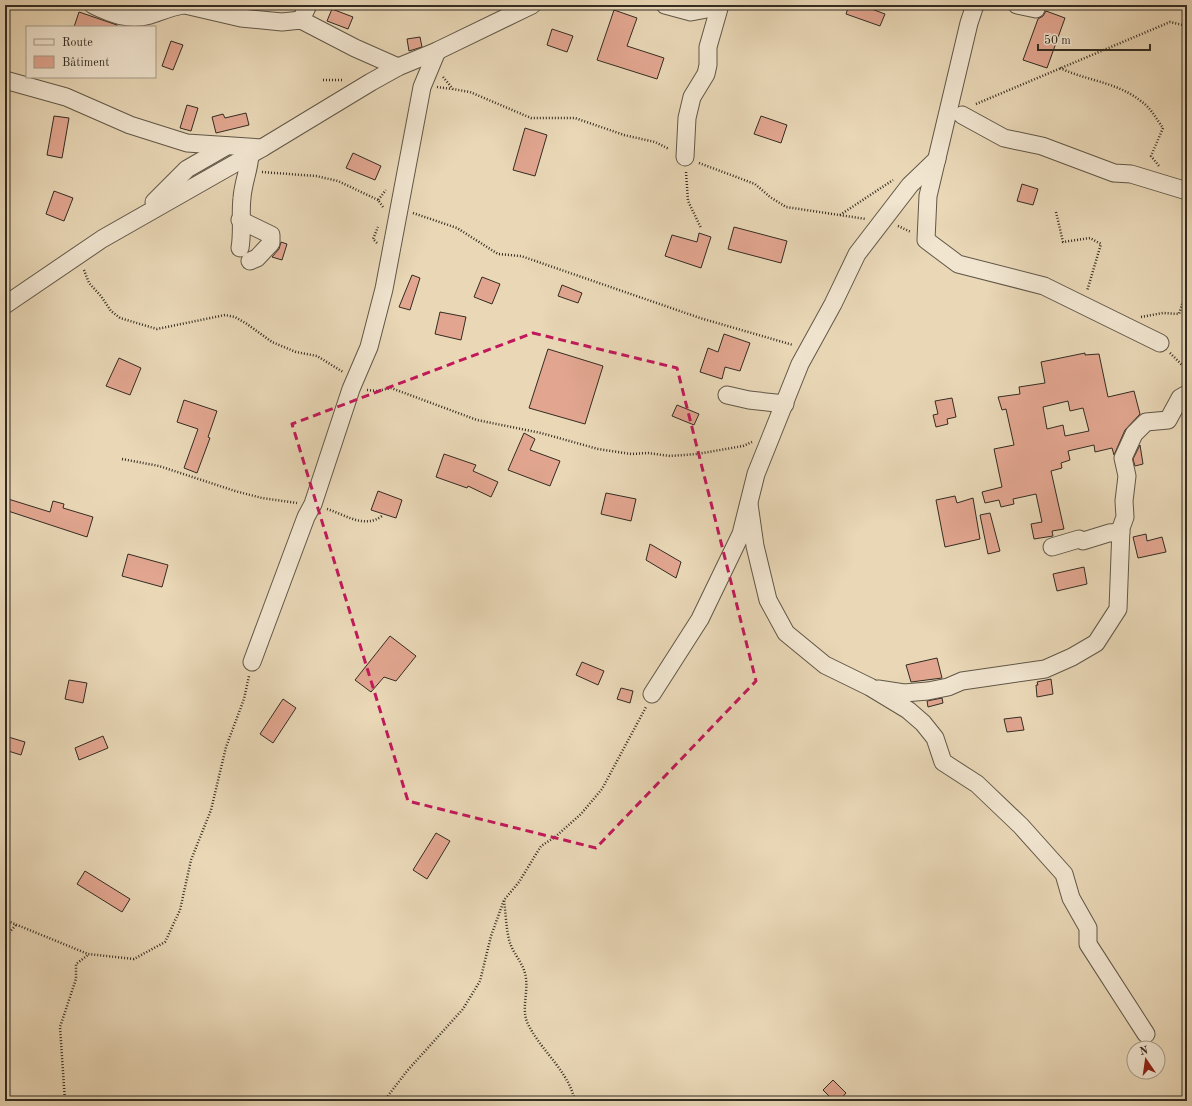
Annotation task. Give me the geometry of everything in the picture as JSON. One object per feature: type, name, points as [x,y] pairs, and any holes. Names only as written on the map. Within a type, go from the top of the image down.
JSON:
[{"type":"street","points":[[93,5],[116,16],[133,17],[150,15],[170,7],[184,5],[241,18],[282,22],[304,12],[355,48],[398,67]]},
{"type":"street","points":[[5,305],[76,256],[136,219],[254,157],[398,67],[437,51],[532,5]]},
{"type":"street","points":[[665,5],[691,12],[706,9],[710,5]]},
{"type":"street","points":[[685,157],[686,118],[692,97],[706,74],[708,65],[708,47],[720,5]]},
{"type":"street","points":[[975,5],[969,23],[928,196],[926,240],[958,264],[1044,286],[1160,342]]},
{"type":"street","points":[[1016,5],[1036,9]]},
{"type":"street","points":[[252,662],[306,518],[313,504],[353,384],[369,347],[381,303],[391,205],[422,87],[437,51]]},
{"type":"street","points":[[5,80],[66,97],[130,125],[187,143],[227,146],[254,157]]},
{"type":"street","points":[[962,115],[1004,138],[1042,146],[1114,173],[1131,174],[1187,191]]},
{"type":"street","points":[[136,219],[187,169],[227,146]]},
{"type":"street","points":[[240,220],[271,235],[271,244],[257,258],[245,255],[240,220],[244,180],[254,157]]},
{"type":"street","points":[[652,694],[700,619],[741,534],[756,474],[800,364],[833,304],[857,254],[910,185],[937,159]]},
{"type":"street","points":[[870,687],[904,693],[928,692],[948,687],[962,681],[1045,669],[1072,657],[1096,643],[1118,609],[1121,532],[1125,517],[1124,501],[1127,476],[1123,458],[1134,434],[1146,422],[1168,420],[1180,398],[1187,394]]},
{"type":"street","points":[[727,395],[749,400],[785,404]]},
{"type":"street","points":[[749,504],[755,546],[768,600],[786,633],[825,665],[870,687],[908,710],[923,722],[935,738],[943,762],[977,784],[1021,826],[1064,874],[1071,898],[1088,928],[1088,944],[1146,1034]]},
{"type":"street","points":[[1052,547],[1079,539],[1083,541],[1109,533],[1121,532]]},
{"type":"path","points":[[962,115],[981,101],[1170,22],[1187,26]]},
{"type":"path","points":[[1059,68],[1076,76],[1111,84],[1143,102],[1163,128],[1151,156],[1161,169],[1156,181]]},
{"type":"path","points":[[254,157],[260,172],[316,176],[338,181],[391,205],[457,228],[498,254],[521,256],[700,318],[786,344],[808,347]]},
{"type":"path","points":[[685,157],[688,201],[701,228]]},
{"type":"path","points":[[840,215],[899,176]]},
{"type":"path","points":[[1056,212],[1063,242],[1090,238],[1101,244],[1083,305]]},
{"type":"path","points":[[76,256],[83,267],[89,283],[101,296],[111,311],[120,318],[157,329],[225,315],[235,317],[272,342],[296,352],[317,356],[353,384],[358,391],[368,389],[377,391],[391,388],[477,420],[541,434],[598,449],[631,454],[648,453],[670,456],[697,454],[743,446],[774,432]]},
{"type":"path","points":[[1122,324],[1147,315],[1163,313],[1179,314],[1186,292],[1183,276]]},
{"type":"path","points":[[1160,342],[1187,370]]},
{"type":"path","points":[[122,459],[160,466],[234,491],[262,498],[313,504],[355,521],[376,521],[382,516]]},
{"type":"path","points":[[5,920],[88,954],[134,959],[165,942],[180,910],[191,860],[211,810],[226,747],[244,699],[252,662]]},
{"type":"path","points":[[384,1101],[407,1071],[463,1009],[480,981],[491,936],[504,900],[519,882],[541,846],[555,837],[581,814],[602,788],[652,694]]},
{"type":"path","points":[[504,900],[510,943],[519,959],[526,978],[525,1013],[527,1023],[538,1041],[551,1055],[573,1090],[576,1101]]},
{"type":"path","points":[[5,938],[16,925]]},
{"type":"path","points":[[65,1101],[60,1027],[76,979],[76,964],[88,954]]},
{"type":"highlighted area","points":[[533,333],[677,368],[756,681],[596,848],[408,801],[292,424]]},
{"type":"building","points":[[849,5],[861,5],[885,14],[880,26],[846,14]]},
{"type":"building","points":[[332,9],[353,17],[348,29],[327,21]]},
{"type":"building","points":[[614,10],[637,18],[627,46],[664,58],[657,79],[597,60]]},
{"type":"building","points":[[1046,11],[1065,18],[1047,68],[1023,60],[1038,19],[1043,16]]},
{"type":"building","points":[[79,12],[117,25],[116,26],[74,26]]},
{"type":"building","points":[[552,29],[573,36],[567,52],[547,45]]},
{"type":"building","points":[[420,37],[422,47],[409,51],[407,39]]},
{"type":"building","points":[[171,41],[183,45],[173,70],[162,66]]},
{"type":"building","points":[[187,105],[198,108],[191,131],[180,128]]},
{"type":"building","points":[[246,113],[249,125],[216,133],[212,117],[223,114],[225,118]]},
{"type":"building","points":[[54,116],[69,118],[62,158],[47,155]]},
{"type":"building","points":[[761,116],[787,125],[781,143],[754,134]]},
{"type":"building","points":[[525,128],[547,135],[535,176],[513,170]]},
{"type":"building","points":[[353,153],[381,166],[375,180],[346,168]]},
{"type":"building","points":[[1022,184],[1038,189],[1033,205],[1017,201]]},
{"type":"building","points":[[54,191],[73,198],[64,221],[46,214]]},
{"type":"building","points":[[734,227],[787,241],[781,263],[728,249]]},
{"type":"building","points":[[699,233],[711,237],[701,268],[665,256],[672,235],[697,242]]},
{"type":"building","points":[[281,242],[287,244],[282,260],[272,257],[279,249]]},
{"type":"building","points":[[412,275],[420,278],[410,310],[399,307]]},
{"type":"building","points":[[482,277],[500,284],[492,304],[474,297]]},
{"type":"building","points":[[562,285],[582,293],[578,303],[558,296]]},
{"type":"building","points":[[440,312],[466,317],[461,340],[435,334]]},
{"type":"building","points":[[724,334],[750,343],[740,371],[725,367],[722,379],[700,372],[708,348],[718,352]]},
{"type":"building","points":[[548,349],[603,366],[585,424],[529,408]]},
{"type":"building","points":[[1085,353],[1085,355],[1099,354],[1108,397],[1134,391],[1140,414],[1125,430],[1114,455],[1112,448],[1095,452],[1094,445],[1068,451],[1070,460],[1061,463],[1062,468],[1051,471],[1064,529],[1052,531],[1053,536],[1034,539],[1031,524],[1042,522],[1036,494],[1013,499],[1014,504],[1001,507],[999,500],[985,503],[982,492],[1002,487],[994,449],[1014,445],[1006,409],[1002,410],[998,397],[1020,394],[1019,387],[1045,383],[1041,362]],"holes":[[[1068,401],[1070,411],[1083,408],[1089,431],[1065,436],[1063,425],[1047,429],[1043,407]]]},
{"type":"building","points":[[119,358],[141,368],[130,395],[106,386]]},
{"type":"building","points":[[952,398],[956,417],[947,419],[948,424],[936,427],[933,415],[938,414],[935,401]]},
{"type":"building","points":[[184,400],[217,411],[208,437],[210,438],[197,473],[184,468],[198,429],[177,422]]},
{"type":"building","points":[[677,405],[699,414],[694,425],[672,416]]},
{"type":"building","points":[[524,433],[535,439],[530,450],[560,461],[550,486],[508,470]]},
{"type":"building","points":[[1140,445],[1143,464],[1135,466],[1133,459]]},
{"type":"building","points":[[444,454],[476,465],[473,471],[498,482],[491,497],[468,486],[467,488],[436,477]]},
{"type":"building","points":[[378,491],[402,500],[396,518],[371,510]]},
{"type":"building","points":[[606,493],[636,499],[631,521],[601,514]]},
{"type":"building","points":[[955,496],[957,503],[973,498],[980,539],[945,547],[936,500]]},
{"type":"building","points":[[5,498],[50,512],[53,501],[64,504],[63,508],[93,517],[87,537],[5,510]]},
{"type":"building","points":[[990,513],[1000,551],[988,554],[980,515]]},
{"type":"building","points":[[1146,534],[1147,541],[1162,537],[1166,552],[1138,558],[1133,537]]},
{"type":"building","points":[[650,544],[681,562],[676,578],[646,560]]},
{"type":"building","points":[[128,554],[168,565],[162,587],[122,576]]},
{"type":"building","points":[[1084,567],[1087,584],[1057,591],[1053,574]]},
{"type":"building","points":[[390,636],[416,656],[396,681],[384,677],[371,692],[355,680]]},
{"type":"building","points":[[937,658],[942,678],[911,682],[906,665]]},
{"type":"building","points":[[582,662],[604,671],[598,685],[576,675]]},
{"type":"building","points":[[1051,679],[1053,694],[1037,697],[1037,682]]},
{"type":"building","points":[[69,680],[87,683],[83,703],[65,699]]},
{"type":"building","points":[[621,688],[633,691],[630,703],[617,699]]},
{"type":"building","points":[[942,698],[943,703],[928,707],[927,701]]},
{"type":"building","points":[[283,699],[296,708],[273,743],[260,734]]},
{"type":"building","points":[[1021,717],[1024,730],[1007,732],[1004,719]]},
{"type":"building","points":[[5,736],[25,742],[21,755],[5,750]]},
{"type":"building","points":[[103,736],[108,748],[79,760],[75,748]]},
{"type":"building","points":[[436,833],[450,841],[427,879],[413,870]]},
{"type":"building","points":[[85,871],[130,899],[122,912],[77,884]]},
{"type":"building","points":[[833,1080],[846,1093],[839,1101],[834,1101],[823,1090]]}]
